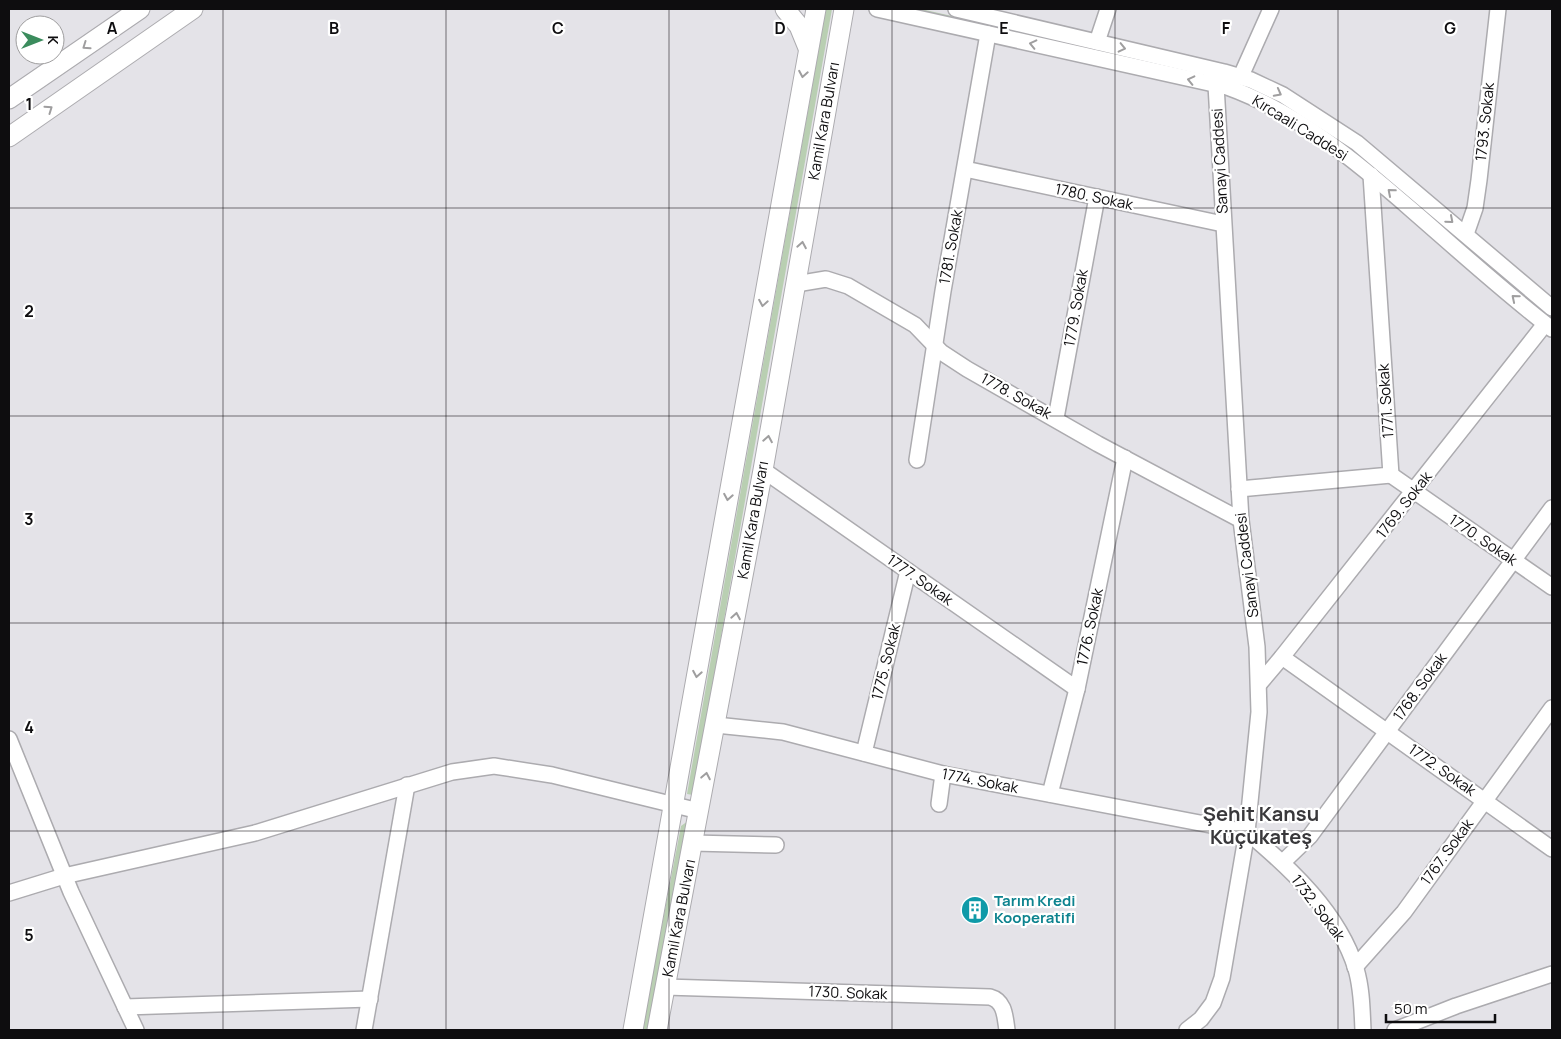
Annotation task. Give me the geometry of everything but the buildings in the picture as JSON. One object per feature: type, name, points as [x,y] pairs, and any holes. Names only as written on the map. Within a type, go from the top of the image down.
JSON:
[{"type":"main road","points":[[9,99],[140,9]]},
{"type":"main road","points":[[9,137],[193,9]]},
{"type":"main road","points":[[785,9],[798,26],[808,48]]},
{"type":"main road","name":"Kamil Kara Bulvarı","points":[[633,1030],[816,9]]},
{"type":"main road","name":"Kamil Kara Bulvarı","points":[[657,1030],[763,470],[844,9]]},
{"type":"street","name":"Kırcaali Caddesi","points":[[877,9],[1240,92],[1286,115],[1318,135],[1371,175],[1549,326]]},
{"type":"street","name":"Kırcaali Caddesi","points":[[956,9],[988,13],[1097,42],[1241,76],[1283,95],[1357,143],[1552,308]]},
{"type":"street","points":[[1097,42],[1108,9]]},
{"type":"street","points":[[1241,76],[1271,9]]},
{"type":"street","name":"1793. Sokak","points":[[1466,234],[1475,208],[1479,180],[1498,9]]},
{"type":"street","name":"1781. Sokak","points":[[917,460],[988,34]]},
{"type":"street","name":"Sanayi Caddesi","points":[[1187,1030],[1201,1019],[1213,1003],[1222,978],[1247,832],[1260,683],[1241,520],[1216,85]]},
{"type":"street","name":"1780. Sokak","points":[[965,169],[1223,224]]},
{"type":"street","name":"1771. Sokak","points":[[1371,175],[1391,475]]},
{"type":"street","name":"1779. Sokak","points":[[1056,418],[1096,197]]},
{"type":"street","name":"1778. Sokak","points":[[796,284],[820,280],[840,282],[907,320],[942,352],[967,369],[1125,458],[1241,520]]},
{"type":"street","name":"1769. Sokak","points":[[1260,683],[1549,326]]},
{"type":"street","name":"1776. Sokak","points":[[1050,794],[1077,689],[1125,458]]},
{"type":"street","name":"1777. Sokak","points":[[763,470],[1077,689]]},
{"type":"street","points":[[1239,489],[1391,475]]},
{"type":"street","name":"1770. Sokak","points":[[1391,475],[1552,587]]},
{"type":"street","name":"1768. Sokak","points":[[1283,862],[1304,844],[1552,508]]},
{"type":"street","name":"1775. Sokak","points":[[864,753],[908,572]]},
{"type":"street","name":"1772. Sokak","points":[[1282,658],[1552,850]]},
{"type":"street","name":"1767. Sokak","points":[[1355,967],[1404,912],[1552,708]]},
{"type":"street","name":"1774. Sokak","points":[[716,725],[783,732],[943,774],[1247,832]]},
{"type":"street","points":[[9,739],[64,876],[136,1030]]},
{"type":"street","points":[[9,893],[64,876],[255,833],[452,772],[494,766],[552,775],[699,811]]},
{"type":"street","points":[[939,804],[943,774]]},
{"type":"street","points":[[364,1030],[407,785]]},
{"type":"street","name":"1732. Sokak","points":[[1247,832],[1283,862],[1329,918],[1348,949],[1355,967],[1363,1030]]},
{"type":"street","points":[[693,843],[776,845]]},
{"type":"street","points":[[1400,1029],[1482,996],[1552,974]]},
{"type":"street","name":"1730. Sokak","points":[[665,987],[990,997],[1000,1002],[1008,1030]]},
{"type":"street","points":[[125,1007],[370,1000]]},
{"type":"green space","points":[[826,9],[832,9],[693,795],[687,794]]},
{"type":"green space","points":[[906,9],[921,9],[1206,74]]},
{"type":"green space","points":[[1237,82],[1278,100],[1345,143],[1552,316],[1552,320],[1452,236],[1236,84]]},
{"type":"green space","points":[[688,821],[648,1030],[642,1030],[681,826]]},
{"type":"place","name":"Tarım Kredi Kooperatifi","points":[[975,910]]},
{"type":"district","name":"Şehit Kansu Küçükateş","points":[[1261,826]]}]
